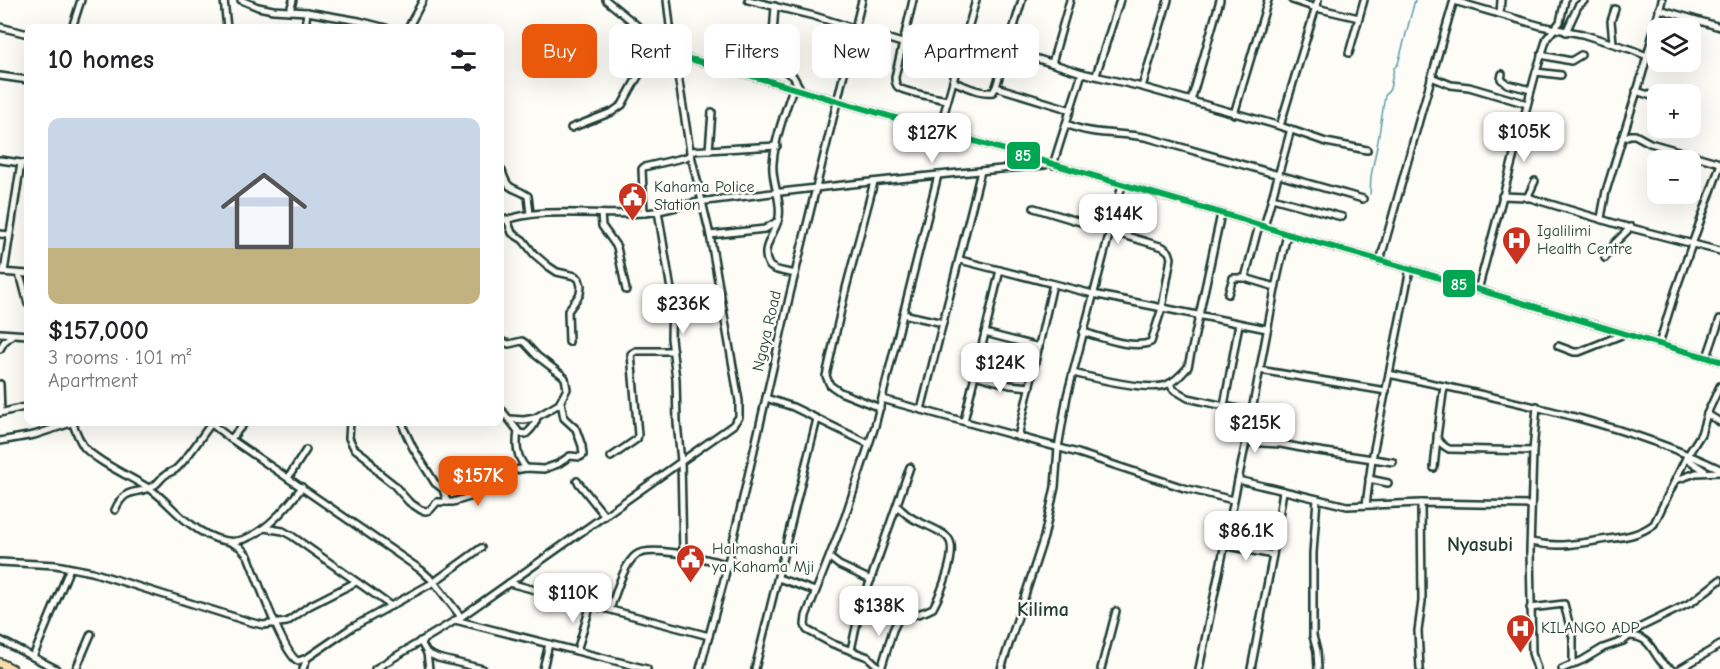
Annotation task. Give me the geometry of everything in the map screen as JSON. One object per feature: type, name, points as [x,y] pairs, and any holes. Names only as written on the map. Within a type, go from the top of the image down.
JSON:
[{"type":"highway","points":[[0,663],[12,669]]},
{"type":"street","points":[[73,24],[81,0]]},
{"type":"street","points":[[224,0],[227,24]]},
{"type":"street","points":[[241,0],[273,10],[307,12],[371,24]]},
{"type":"street","points":[[291,11],[293,0]]},
{"type":"street","points":[[410,24],[423,0]]},
{"type":"street","points":[[606,0],[635,24]]},
{"type":"street","points":[[667,0],[670,24]]},
{"type":"street","points":[[748,0],[839,24]]},
{"type":"street","name":"Ngaya Road","points":[[856,24],[862,0]]},
{"type":"street","points":[[913,0],[895,77],[898,87],[906,91],[947,100]]},
{"type":"street","points":[[939,130],[976,0]]},
{"type":"street","points":[[1015,24],[1022,0]]},
{"type":"street","points":[[1052,63],[1070,0]]},
{"type":"street","points":[[1096,75],[1120,0]]},
{"type":"street","points":[[1143,87],[1168,0]]},
{"type":"street","points":[[1191,102],[1220,0]]},
{"type":"street","points":[[1234,114],[1268,0]]},
{"type":"street","points":[[1292,0],[1359,18]]},
{"type":"street","points":[[1280,126],[1318,0]]},
{"type":"street","points":[[1349,53],[1364,0]]},
{"type":"street","points":[[1500,14],[1501,0]]},
{"type":"street","points":[[1478,290],[1541,55],[1547,38],[1561,19],[1565,0]]},
{"type":"street","points":[[1657,18],[1662,0]]},
{"type":"street","points":[[1380,261],[1454,1],[1554,29],[1582,34],[1647,56],[1606,190],[1600,218]]},
{"type":"street","points":[[1566,32],[1578,6],[1584,1]]},
{"type":"street","points":[[774,24],[775,6]]},
{"type":"street","points":[[1612,44],[1611,21],[1615,9]]},
{"type":"street","points":[[1659,9],[1720,27]]},
{"type":"street","points":[[306,24],[307,12]]},
{"type":"street","points":[[0,27],[24,33]]},
{"type":"street","points":[[891,40],[902,43]]},
{"type":"street","points":[[1541,55],[1571,61],[1581,55]]},
{"type":"street","points":[[1039,59],[1082,73],[1143,87],[1291,129],[1326,142],[1367,150]]},
{"type":"street","points":[[1536,72],[1562,75]]},
{"type":"street","points":[[1051,165],[1067,124],[1082,73]]},
{"type":"street","points":[[1502,74],[1501,79],[1504,83],[1531,90]]},
{"type":"street","points":[[0,76],[24,79]]},
{"type":"street","points":[[1431,77],[1451,85],[1469,87],[1527,104]]},
{"type":"street","points":[[571,128],[606,115],[622,105],[637,78]]},
{"type":"street","points":[[375,669],[458,618],[738,420],[740,412],[710,235],[691,154],[678,78]]},
{"type":"street","points":[[759,78],[1720,361]]},
{"type":"street","points":[[794,78],[801,90]]},
{"type":"street","name":"Ngaya Road","points":[[700,669],[843,78]]},
{"type":"street","points":[[954,82],[988,93],[993,92],[999,78]]},
{"type":"street","points":[[996,87],[1071,110]]},
{"type":"street","points":[[793,88],[773,163],[776,193],[780,206],[778,220],[767,244],[766,255],[769,266],[772,268],[795,274]]},
{"type":"street","points":[[1636,91],[1647,94]]},
{"type":"street","points":[[709,150],[712,112]]},
{"type":"street","points":[[1067,124],[1078,129],[1149,138],[1363,199]]},
{"type":"street","points":[[1245,278],[1272,198],[1291,129]]},
{"type":"street","points":[[1622,138],[1635,135],[1650,143],[1720,165],[1659,344]]},
{"type":"street","points":[[644,213],[642,169],[644,167],[709,150],[777,146]]},
{"type":"street","points":[[0,159],[24,163]]},
{"type":"street","points":[[21,163],[2,272],[24,274]]},
{"type":"street","points":[[504,220],[530,214],[564,212],[601,214],[658,212],[702,201],[1051,165]]},
{"type":"street","points":[[921,410],[981,171]]},
{"type":"street","points":[[900,616],[892,630],[881,669],[868,657],[834,644],[807,630],[805,625],[815,591],[851,503],[880,408],[938,175]]},
{"type":"street","points":[[504,178],[508,186],[528,196],[530,214]]},
{"type":"street","points":[[1527,198],[1535,181]]},
{"type":"street","points":[[874,182],[843,298],[826,376],[830,385],[840,392],[880,408]]},
{"type":"street","points":[[1001,669],[1044,537],[1055,487],[1062,421],[1122,185]]},
{"type":"street","points":[[1502,196],[1527,198],[1720,251]]},
{"type":"street","points":[[1272,198],[1342,217]]},
{"type":"street","points":[[1034,208],[1163,247],[1171,258],[1162,308],[1151,342],[1134,345],[1083,332]]},
{"type":"street","points":[[658,212],[672,296],[671,338],[681,461],[683,555]]},
{"type":"street","points":[[601,214],[602,226],[617,247],[626,290]]},
{"type":"street","points":[[1073,373],[1101,380],[1161,386],[1170,384],[1188,367],[1221,214]]},
{"type":"street","points":[[507,219],[512,233],[523,240],[534,254],[553,270],[579,279],[580,294],[568,311],[569,342]]},
{"type":"street","points":[[710,235],[765,229],[778,220]]},
{"type":"street","points":[[1605,258],[1615,243],[1631,227]]},
{"type":"street","points":[[0,234],[9,236]]},
{"type":"street","points":[[1199,669],[1287,234]]},
{"type":"street","points":[[960,260],[1093,294],[1267,329]]},
{"type":"street","points":[[1366,505],[1372,459],[1410,269]]},
{"type":"street","points":[[964,421],[1000,270]]},
{"type":"street","points":[[18,274],[24,291]]},
{"type":"street","points":[[1228,294],[1233,278],[1245,278],[1275,286]]},
{"type":"street","points":[[1018,437],[1053,284]]},
{"type":"street","points":[[903,314],[943,323]]},
{"type":"street","points":[[1707,357],[1720,319]]},
{"type":"street","points":[[1224,406],[1239,324]]},
{"type":"street","points":[[0,333],[24,335]]},
{"type":"street","points":[[984,333],[1039,348]]},
{"type":"street","points":[[0,349],[13,334]]},
{"type":"street","points":[[1558,346],[1579,352],[1624,334]]},
{"type":"street","points":[[504,342],[509,344],[522,341],[525,343],[537,356],[565,378],[567,389],[561,402],[537,417],[524,420],[510,419]]},
{"type":"street","points":[[611,457],[638,435],[631,354],[640,350],[673,351]]},
{"type":"street","points":[[1259,370],[1386,391]]},
{"type":"street","points":[[1389,374],[1537,406],[1617,430],[1688,456],[1720,471]]},
{"type":"street","points":[[975,375],[1010,385],[1030,387]]},
{"type":"street","points":[[0,384],[1,412],[24,407]]},
{"type":"street","points":[[1170,384],[1173,389],[1188,398],[1251,412]]},
{"type":"street","points":[[1434,468],[1444,386]]},
{"type":"street","points":[[1531,542],[1571,546],[1636,534],[1654,524],[1701,434],[1720,386]]},
{"type":"street","points":[[766,398],[793,407],[869,444]]},
{"type":"street","points":[[882,399],[1078,453],[1184,488],[1233,501]]},
{"type":"street","points":[[350,426],[350,438],[354,448],[366,457],[409,502],[426,511],[437,502],[453,502],[476,495],[486,482],[499,473],[526,468],[544,469],[570,456],[583,455],[576,429],[564,418],[561,402]]},
{"type":"street","points":[[1537,406],[1531,505],[1530,608],[1532,653],[1537,669]]},
{"type":"street","points":[[504,412],[518,433],[516,440],[519,458],[526,468]]},
{"type":"street","points":[[1707,414],[1720,422]]},
{"type":"street","points":[[518,433],[526,434],[537,422],[537,417]]},
{"type":"street","points":[[755,669],[817,419]]},
{"type":"street","points":[[0,441],[34,435],[61,426]]},
{"type":"street","points":[[74,426],[79,439],[89,452],[148,488],[190,524],[205,533],[240,547],[248,556],[283,642],[294,660],[307,658],[351,628],[434,582],[481,548]]},
{"type":"street","points":[[115,510],[121,499],[136,490],[155,485],[164,475],[178,466],[208,426]]},
{"type":"street","points":[[214,426],[422,570],[434,582],[458,618],[647,669]]},
{"type":"street","points":[[231,439],[242,426]]},
{"type":"street","points":[[404,426],[413,448],[435,483],[443,489],[447,502]]},
{"type":"street","points":[[1437,437],[1441,444],[1449,449],[1533,451]]},
{"type":"street","points":[[1246,442],[1281,444],[1393,462]]},
{"type":"street","points":[[288,478],[306,450]]},
{"type":"street","points":[[1688,456],[1707,472]]},
{"type":"street","points":[[851,650],[863,602],[910,467]]},
{"type":"street","points":[[1676,480],[1690,475],[1720,471]]},
{"type":"street","points":[[1369,479],[1388,483]]},
{"type":"street","points":[[1238,480],[1347,506],[1421,503],[1531,505]]},
{"type":"street","points":[[577,481],[605,516]]},
{"type":"street","points":[[228,541],[244,539],[264,528],[302,487]]},
{"type":"street","points":[[1251,669],[1283,491]]},
{"type":"street","points":[[1317,499],[1312,553],[1312,636],[1317,651],[1318,669]]},
{"type":"street","points":[[1420,669],[1418,630],[1422,601],[1421,503]]},
{"type":"street","points":[[863,602],[867,606],[900,616],[914,615],[933,608],[947,575],[952,544],[950,539],[910,517],[897,506]]},
{"type":"street","points":[[264,528],[284,531],[391,606]]},
{"type":"street","points":[[1224,545],[1273,555]]},
{"type":"street","points":[[610,609],[626,569],[636,555],[644,552],[666,552],[727,564]]},
{"type":"street","points":[[830,558],[839,565],[871,580]]},
{"type":"street","points":[[0,562],[37,563],[92,572],[263,625],[286,622],[309,606],[356,582]]},
{"type":"street","points":[[33,657],[70,568]]},
{"type":"street","points":[[778,578],[815,591]]},
{"type":"street","points":[[1562,669],[1630,636],[1642,627],[1692,602],[1720,580]]},
{"type":"street","points":[[509,583],[709,636]]},
{"type":"street","points":[[577,651],[591,604]]},
{"type":"street","points":[[1530,608],[1564,604],[1572,635],[1573,664]]},
{"type":"street","points":[[1101,669],[1116,611]]},
{"type":"street","points":[[76,669],[92,634]]},
{"type":"street","points":[[1630,636],[1646,640],[1663,664],[1671,669]]},
{"type":"street","points":[[0,640],[56,669]]},
{"type":"street","points":[[420,641],[427,653],[429,669]]},
{"type":"street","points":[[543,669],[549,644]]},
{"type":"street","points":[[1680,669],[1720,645]]},
{"type":"street","points":[[427,653],[483,669]]},
{"type":"street","points":[[303,669],[307,658]]},
{"type":"waterway","points":[[1370,194],[1385,96],[1390,89],[1394,68],[1398,64],[1415,0]]},
{"type":"transit line","name":"85","points":[[692,60],[1720,361]]},
{"type":"place","name":"Kahama Police Station","points":[[633,222]]},
{"type":"place","name":"Igalilimi Health Centre","points":[[1516,266]]},
{"type":"place","name":"Halmashauri ya Kahama Mji","points":[[691,584]]},
{"type":"place","name":"KILANGO ADP","points":[[1520,654]]},
{"type":"district","name":"Nyasubi","points":[[1480,544]]},
{"type":"district","name":"Kilima","points":[[1043,609]]}]
